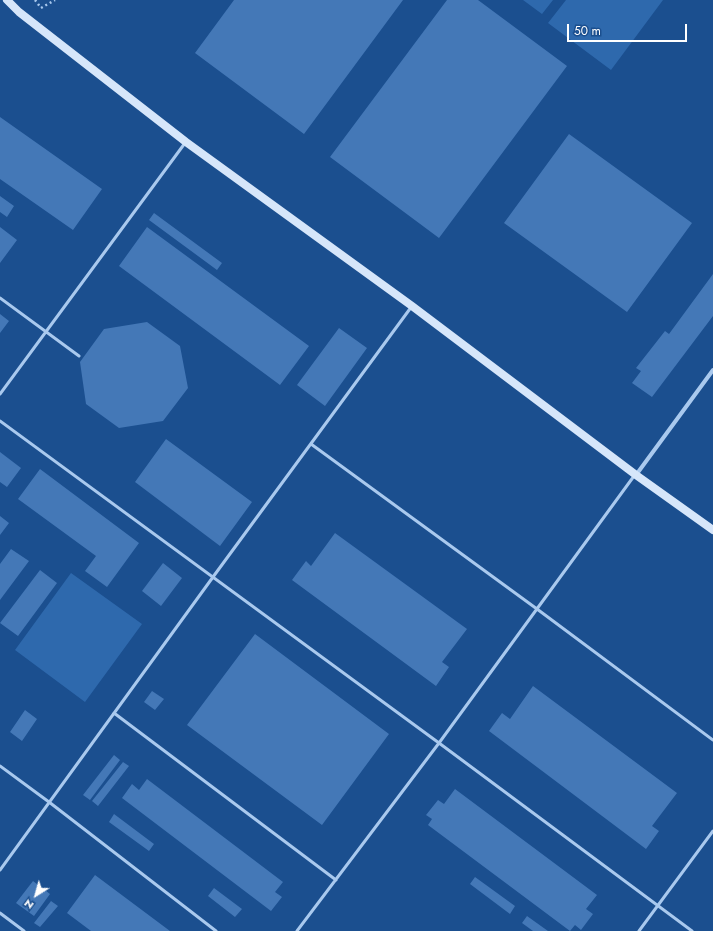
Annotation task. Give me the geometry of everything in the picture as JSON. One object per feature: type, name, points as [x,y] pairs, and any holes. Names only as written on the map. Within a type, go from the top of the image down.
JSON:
[{"type":"street","points":[[7,0],[19,12],[186,142],[412,306],[636,475],[713,530]]},
{"type":"street","points":[[636,475],[713,370]]},
{"type":"lane","points":[[0,394],[186,142]]},
{"type":"lane","points":[[0,298],[79,356]]},
{"type":"lane","points":[[0,870],[412,306]]},
{"type":"lane","points":[[0,421],[439,743],[692,931]]},
{"type":"lane","points":[[311,444],[538,609],[713,740]]},
{"type":"lane","points":[[297,931],[439,743],[636,475]]},
{"type":"lane","points":[[114,713],[336,880]]},
{"type":"lane","points":[[0,766],[216,931]]},
{"type":"lane","points":[[638,931],[713,831]]},
{"type":"lane","points":[[0,913],[24,931]]},
{"type":"path","points":[[35,0],[41,8],[55,0]]},
{"type":"shaded area","points":[[523,0],[553,0],[542,14]]},
{"type":"shaded area","points":[[566,0],[663,0],[611,70],[548,23]]},
{"type":"shaded area","points":[[71,573],[142,624],[85,702],[15,650]]},
{"type":"building","points":[[234,0],[403,0],[304,134],[195,53]]},
{"type":"building","points":[[447,0],[478,0],[567,66],[439,238],[330,157]]},
{"type":"building","points":[[0,117],[102,189],[73,230],[0,179]]},
{"type":"building","points":[[569,134],[692,223],[627,312],[504,223]]},
{"type":"building","points":[[0,196],[14,206],[7,217],[0,212]]},
{"type":"building","points":[[154,213],[222,263],[217,270],[149,220]]},
{"type":"building","points":[[0,227],[17,240],[0,263]]},
{"type":"building","points":[[147,227],[309,346],[280,385],[119,266]]},
{"type":"building","points":[[713,274],[713,316],[652,397],[632,383],[641,371],[636,368],[665,331],[669,334]]},
{"type":"building","points":[[0,314],[9,321],[0,333]]},
{"type":"building","points":[[147,322],[180,346],[188,388],[163,421],[119,428],[86,404],[80,362],[104,329]]},
{"type":"building","points":[[339,328],[367,348],[325,406],[297,385]]},
{"type":"building","points":[[166,439],[252,502],[220,546],[135,482]]},
{"type":"building","points":[[0,452],[21,468],[7,487],[0,482]]},
{"type":"building","points":[[40,469],[139,543],[107,587],[85,571],[96,556],[18,499]]},
{"type":"building","points":[[0,516],[9,523],[0,535]]},
{"type":"building","points":[[335,533],[467,629],[442,662],[449,667],[436,686],[292,580],[306,561],[311,566]]},
{"type":"building","points":[[11,549],[29,561],[0,600],[0,564]]},
{"type":"building","points":[[163,563],[182,578],[161,606],[142,591]]},
{"type":"building","points":[[40,570],[57,583],[18,636],[0,623]]},
{"type":"building","points":[[255,634],[389,734],[322,825],[187,725]]},
{"type":"building","points":[[533,686],[677,793],[652,826],[659,831],[646,849],[489,731],[502,713],[510,719]]},
{"type":"building","points":[[152,691],[164,699],[155,710],[144,702]]},
{"type":"building","points":[[25,710],[37,719],[22,741],[10,732]]},
{"type":"building","points":[[114,755],[120,760],[90,800],[83,795]]},
{"type":"building","points":[[123,762],[129,766],[98,806],[92,801]]},
{"type":"building","points":[[147,779],[283,882],[275,892],[282,897],[271,911],[122,798],[132,784],[139,790]]},
{"type":"building","points":[[455,789],[597,895],[586,909],[593,914],[581,930],[575,925],[570,931],[428,825],[432,819],[426,815],[438,800],[444,804]]},
{"type":"building","points":[[114,814],[154,844],[149,851],[109,822]]},
{"type":"building","points":[[95,875],[170,931],[91,931],[67,913]]},
{"type":"building","points":[[475,877],[515,906],[510,914],[470,884]]},
{"type":"building","points":[[33,881],[50,894],[34,916],[16,903]]},
{"type":"building","points":[[214,888],[242,909],[235,917],[208,896]]},
{"type":"building","points":[[51,901],[58,906],[40,927],[34,923]]},
{"type":"building","points":[[527,916],[548,931],[533,931],[522,923]]}]
